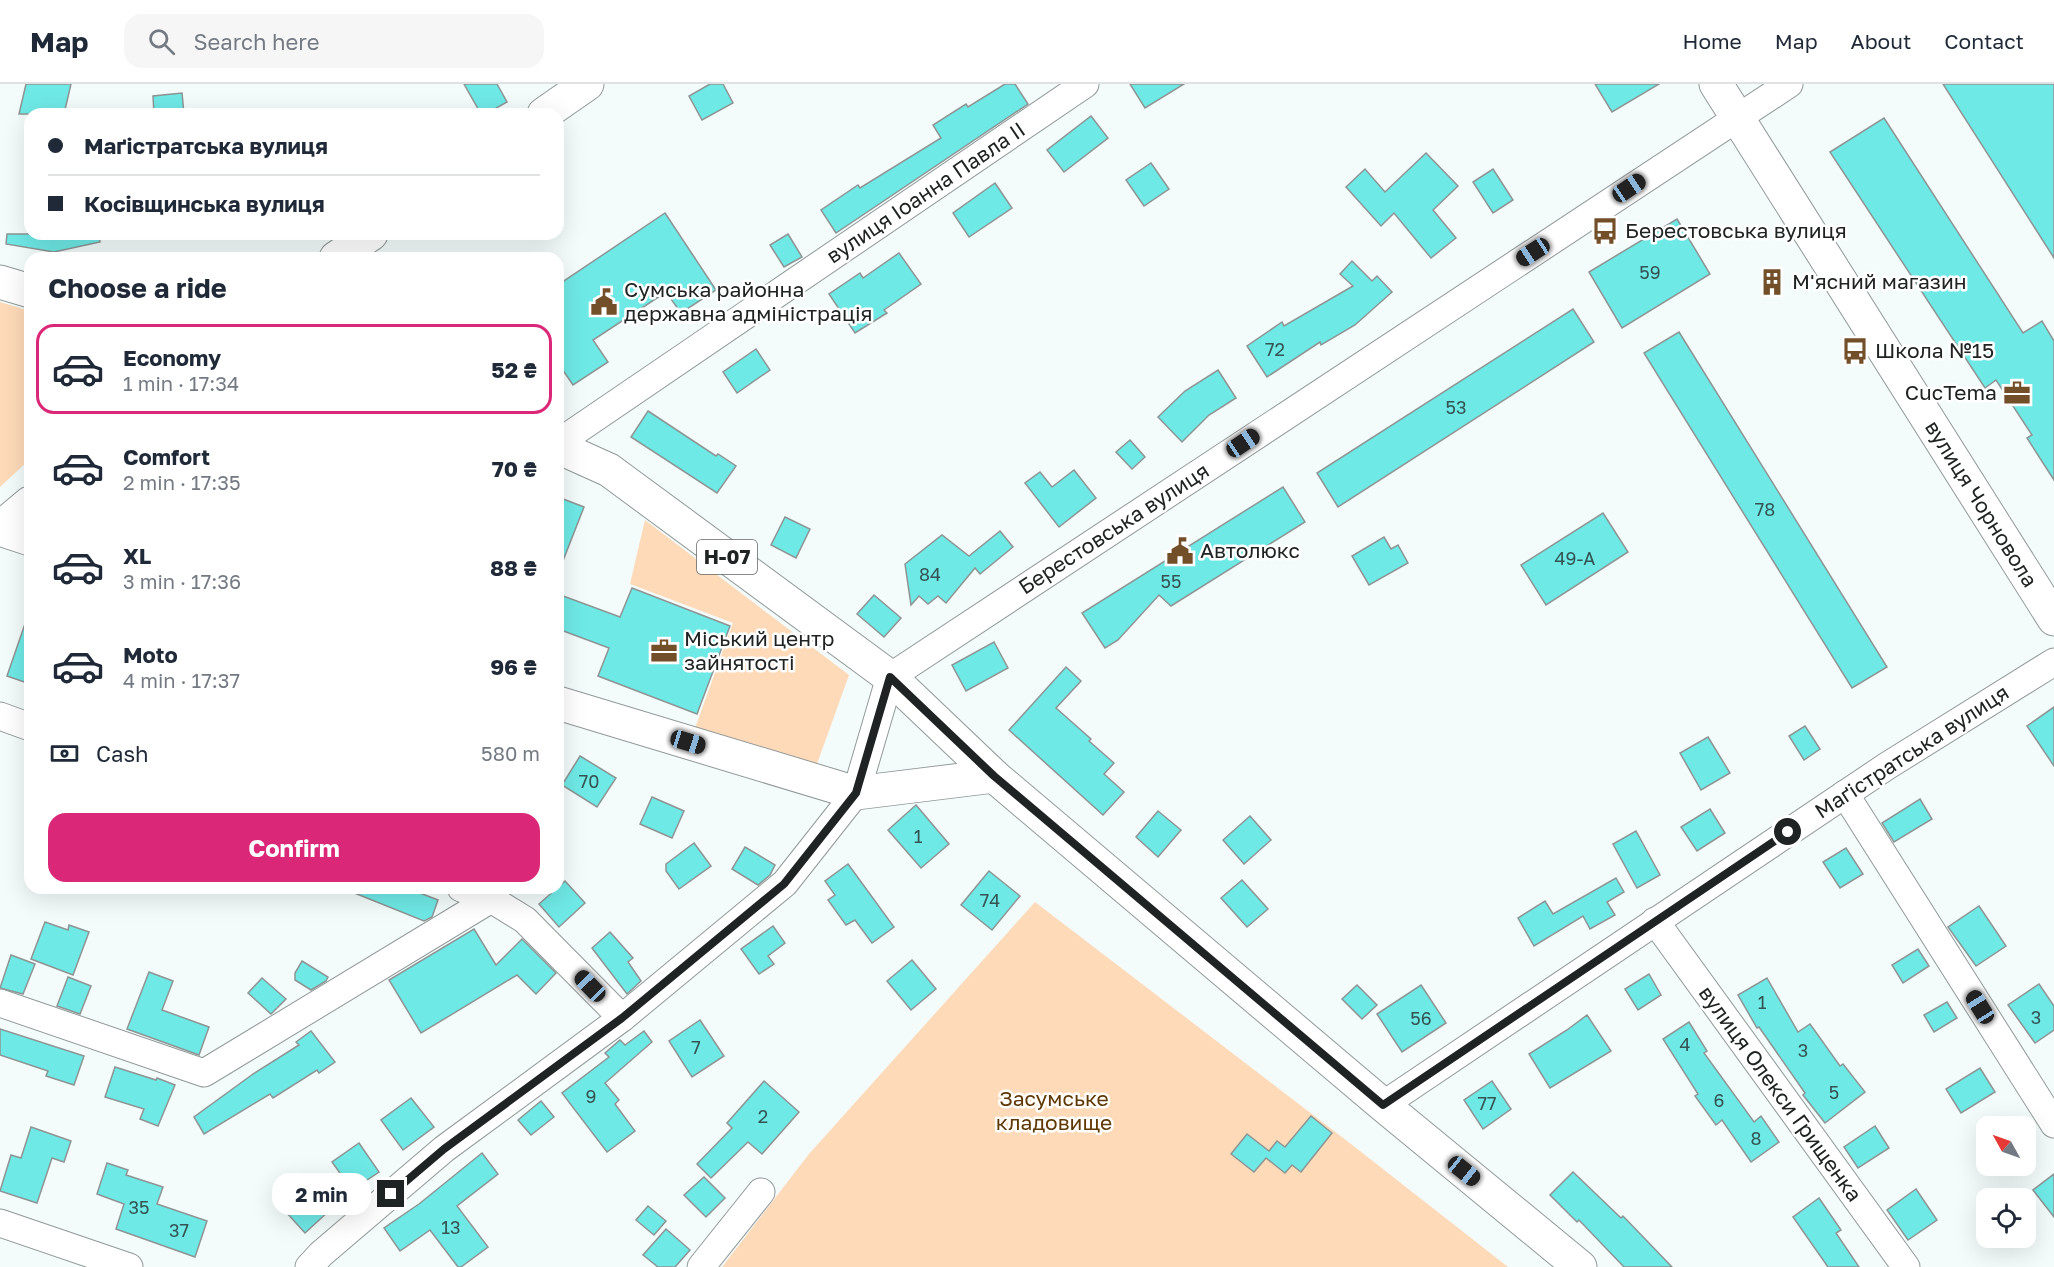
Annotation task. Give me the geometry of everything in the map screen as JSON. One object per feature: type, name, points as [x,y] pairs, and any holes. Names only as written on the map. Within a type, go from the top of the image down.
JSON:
[{"type":"main road","points":[[553,108],[587,84]]},
{"type":"main road","name":"вулиця Чорновола","points":[[1716,84],[2054,619]]},
{"type":"main road","points":[[345,252],[362,240]]},
{"type":"main road","points":[[0,282],[24,289]]},
{"type":"main road","name":"Н-07","points":[[564,448],[609,470],[890,677],[994,776],[1383,1105],[1580,1267]]},
{"type":"main road","points":[[24,507],[0,529],[24,537]]},
{"type":"main road","points":[[564,706],[856,793],[994,776]]},
{"type":"street","name":"вулиця Іоанна Павла II","points":[[564,441],[1085,84]]},
{"type":"street","name":"Берестовська вулиця","points":[[890,677],[1789,84]]},
{"type":"street","name":"Маґістратська вулиця","points":[[1383,1105],[1845,794],[2054,662]]},
{"type":"street","points":[[309,1267],[321,1254],[444,1149],[622,1018],[784,884],[856,793],[890,677]]},
{"type":"street","points":[[0,716],[24,725]]},
{"type":"street","points":[[1845,794],[2054,1124]]},
{"type":"street","points":[[477,894],[491,899],[525,920],[622,1018]]},
{"type":"street","points":[[0,1003],[204,1073],[491,899]]},
{"type":"street","name":"вулиця Олекси Грищенка","points":[[1654,921],[1906,1267]]},
{"type":"street","points":[[701,1267],[761,1192]]},
{"type":"street","points":[[0,1222],[129,1267]]},
{"type":"green space","points":[[0,302],[24,309],[24,465],[0,487]]},
{"type":"green space","points":[[645,520],[849,675],[817,764],[694,731],[733,623],[630,584]]},
{"type":"green space","name":"Засумське кладовище","points":[[1035,902],[1508,1267],[722,1267],[809,1154]]},
{"type":"building","points":[[26,84],[71,84],[65,108],[24,108],[24,114],[19,114]]},
{"type":"building","points":[[464,84],[497,84],[507,102],[496,108],[478,108]]},
{"type":"building","points":[[710,84],[723,84],[733,103],[702,120],[689,96]]},
{"type":"building","points":[[1005,84],[1015,84],[1028,104],[836,233],[821,210],[858,185],[860,188],[941,138],[933,125],[966,104],[968,107]]},
{"type":"building","points":[[1130,84],[1184,84],[1145,108]]},
{"type":"building","points":[[1595,84],[1659,84],[1612,112]]},
{"type":"building","points":[[1943,84],[2054,84],[2054,258]]},
{"type":"building","points":[[182,93],[183,108],[154,108],[153,96]]},
{"type":"building","points":[[1091,116],[1108,138],[1064,172],[1047,150]]},
{"type":"building","points":[[1884,118],[2023,333],[2042,321],[2054,341],[2054,480],[2027,438],[2032,435],[1996,380],[1985,388],[1830,152]]},
{"type":"building","points":[[1426,153],[1458,186],[1433,210],[1456,238],[1431,258],[1394,213],[1381,226],[1346,187],[1365,169],[1385,192]]},
{"type":"building","points":[[1151,163],[1169,189],[1144,206],[1126,180]]},
{"type":"building","points":[[1493,169],[1513,200],[1493,213],[1473,182]]},
{"type":"building","points":[[995,183],[1012,208],[969,237],[953,213]]},
{"type":"building","name":"Сумська районна державна адміністрація","points":[[665,213],[716,290],[681,313],[666,292],[593,340],[608,362],[573,385],[564,372],[564,281]]},
{"type":"building","points":[[1677,219],[1710,274],[1622,328],[1589,272]]},
{"type":"building","points":[[7,234],[24,234],[24,240],[100,240],[100,242],[54,252],[6,244]]},
{"type":"building","points":[[788,234],[802,257],[784,267],[770,245]]},
{"type":"building","points":[[899,253],[921,284],[884,310],[887,313],[855,333],[829,294],[860,273],[863,278]]},
{"type":"building","points":[[1352,261],[1372,281],[1377,276],[1392,292],[1355,325],[1321,345],[1320,342],[1267,377],[1247,346],[1282,322],[1284,326],[1353,286],[1340,274]]},
{"type":"building","points":[[1573,309],[1594,342],[1338,507],[1317,473]]},
{"type":"building","points":[[1679,332],[1887,667],[1852,688],[1644,353]]},
{"type":"building","points":[[756,349],[770,370],[737,393],[723,372]]},
{"type":"building","points":[[1218,370],[1236,398],[1209,415],[1182,442],[1158,417],[1185,391]]},
{"type":"building","points":[[648,411],[716,456],[718,454],[736,466],[717,493],[631,437]]},
{"type":"building","points":[[1130,440],[1145,457],[1132,469],[1116,452]]},
{"type":"building","points":[[1074,470],[1096,498],[1059,527],[1025,483],[1040,472],[1052,487]]},
{"type":"building","points":[[1283,487],[1305,522],[1171,606],[1159,595],[1118,640],[1105,648],[1082,613]]},
{"type":"building","points":[[564,499],[584,507],[564,558]]},
{"type":"building","points":[[1603,513],[1628,552],[1546,605],[1521,565]]},
{"type":"building","points":[[785,517],[810,529],[796,558],[771,545]]},
{"type":"building","points":[[1000,531],[1013,547],[980,574],[975,568],[946,603],[938,596],[928,604],[919,596],[911,605],[905,564],[942,535],[969,556]]},
{"type":"building","points":[[1384,537],[1391,549],[1398,545],[1408,563],[1369,585],[1352,556]]},
{"type":"building","name":"Міський центр зайнятості","points":[[632,588],[730,626],[697,714],[598,676],[609,648],[564,631],[564,596],[620,617]]},
{"type":"building","points":[[874,595],[901,618],[884,637],[857,614]]},
{"type":"building","points":[[24,627],[24,682],[7,676]]},
{"type":"building","points":[[994,642],[1008,668],[966,691],[952,665]]},
{"type":"building","points":[[1066,667],[1081,681],[1056,708],[1114,763],[1104,774],[1124,792],[1103,815],[1009,730]]},
{"type":"building","points":[[2054,707],[2054,766],[2027,726]]},
{"type":"building","points":[[1805,726],[1820,749],[1804,760],[1789,736]]},
{"type":"building","points":[[1708,737],[1730,773],[1701,790],[1680,753]]},
{"type":"building","points":[[580,756],[616,778],[597,807],[564,786],[564,782]]},
{"type":"building","points":[[652,797],[684,811],[672,838],[640,824]]},
{"type":"building","points":[[1920,799],[1932,819],[1894,842],[1882,823]]},
{"type":"building","points":[[916,805],[949,844],[921,868],[888,830]]},
{"type":"building","points":[[1710,809],[1725,833],[1697,851],[1681,827]]},
{"type":"building","points":[[1158,811],[1181,830],[1158,857],[1136,837]]},
{"type":"building","points":[[1250,816],[1271,840],[1244,864],[1223,840]]},
{"type":"building","points":[[1636,831],[1660,875],[1637,888],[1613,844]]},
{"type":"building","points":[[694,843],[711,866],[679,889],[666,871],[666,864]]},
{"type":"building","points":[[745,847],[775,865],[770,875],[758,885],[732,869]]},
{"type":"building","points":[[1846,848],[1863,874],[1840,888],[1823,862]]},
{"type":"building","points":[[848,864],[894,927],[872,943],[855,920],[846,925],[828,900],[835,895],[825,881]]},
{"type":"building","points":[[989,871],[1020,896],[992,930],[961,905]]},
{"type":"building","points":[[1616,878],[1624,892],[1607,902],[1615,915],[1590,929],[1583,916],[1534,946],[1518,918],[1545,901],[1553,914]]},
{"type":"building","points":[[1242,880],[1268,909],[1247,927],[1221,898]]},
{"type":"building","points":[[564,882],[585,903],[559,927],[539,904],[550,894],[564,894]]},
{"type":"building","points":[[357,894],[422,894],[438,900],[432,917],[424,921]]},
{"type":"building","points":[[1979,906],[2006,946],[1976,966],[1948,927]]},
{"type":"building","points":[[45,922],[68,930],[69,925],[89,932],[73,975],[31,959]]},
{"type":"building","points":[[773,926],[785,943],[768,956],[774,964],[759,974],[741,949]]},
{"type":"building","points":[[474,929],[496,965],[522,939],[556,973],[536,994],[517,975],[421,1033],[389,980]]},
{"type":"building","points":[[610,932],[633,958],[628,962],[641,981],[627,994],[592,948]]},
{"type":"building","points":[[1918,949],[1929,966],[1903,983],[1892,965]]},
{"type":"building","points":[[11,955],[35,964],[23,994],[0,988]]},
{"type":"building","points":[[912,960],[936,989],[911,1010],[887,981]]},
{"type":"building","points":[[302,961],[328,977],[326,981],[311,990],[295,980],[295,973]]},
{"type":"building","points":[[149,972],[173,981],[162,1010],[209,1027],[199,1055],[127,1029]]},
{"type":"building","points":[[1649,974],[1661,995],[1638,1010],[1625,989]]},
{"type":"building","points":[[68,977],[91,986],[80,1014],[57,1006]]},
{"type":"building","points":[[262,978],[286,999],[271,1014],[248,993]]},
{"type":"building","points":[[1767,978],[1798,1032],[1810,1024],[1840,1066],[1843,1064],[1865,1092],[1825,1123],[1803,1095],[1805,1093],[1759,1027],[1757,1028],[1738,995]]},
{"type":"building","points":[[2039,984],[2054,1006],[2054,1030],[2035,1043],[2008,1005]]},
{"type":"building","points":[[1357,985],[1377,1005],[1362,1019],[1342,999]]},
{"type":"building","points":[[1421,985],[1446,1023],[1402,1052],[1377,1014]]},
{"type":"building","points":[[1947,1002],[1957,1018],[1934,1032],[1924,1015]]},
{"type":"building","points":[[1587,1015],[1611,1051],[1550,1088],[1529,1054]]},
{"type":"building","points":[[700,1020],[724,1056],[692,1077],[669,1041]]},
{"type":"building","points":[[1689,1022],[1707,1051],[1704,1053],[1754,1122],[1761,1116],[1779,1142],[1751,1162],[1722,1120],[1716,1125],[1695,1096],[1698,1094],[1663,1039]]},
{"type":"building","points":[[0,1029],[84,1056],[74,1085],[46,1076],[48,1071],[0,1055]]},
{"type":"building","points":[[311,1031],[335,1062],[319,1073],[317,1070],[273,1098],[270,1094],[204,1134],[194,1117],[253,1074],[299,1045],[296,1042]]},
{"type":"building","points":[[644,1031],[652,1042],[605,1083],[619,1100],[615,1104],[635,1131],[607,1152],[562,1093],[609,1057],[605,1053],[620,1040],[625,1045]]},
{"type":"building","points":[[115,1067],[175,1085],[158,1126],[140,1119],[144,1109],[105,1097]]},
{"type":"building","points":[[1980,1068],[1995,1092],[1961,1113],[1946,1089]]},
{"type":"building","points":[[764,1081],[799,1112],[762,1154],[748,1142],[711,1178],[697,1164],[732,1128],[727,1123]]},
{"type":"building","points":[[1492,1081],[1511,1109],[1483,1129],[1464,1100]]},
{"type":"building","points":[[411,1098],[434,1127],[403,1150],[381,1120]]},
{"type":"building","points":[[541,1101],[554,1117],[531,1135],[518,1120]]},
{"type":"building","points":[[1311,1116],[1332,1133],[1301,1172],[1292,1165],[1285,1173],[1266,1158],[1254,1172],[1231,1154],[1247,1134],[1269,1151],[1277,1141],[1285,1147]]},
{"type":"building","points":[[1875,1126],[1889,1148],[1858,1168],[1844,1147]]},
{"type":"building","points":[[31,1127],[71,1141],[64,1162],[52,1158],[37,1203],[0,1191],[11,1155],[21,1158]]},
{"type":"building","points":[[359,1143],[379,1172],[352,1190],[332,1162]]},
{"type":"building","points":[[482,1153],[498,1174],[457,1206],[488,1247],[458,1267],[430,1230],[400,1251],[384,1228],[419,1204]]},
{"type":"building","points":[[107,1163],[128,1170],[126,1175],[163,1187],[157,1204],[207,1221],[195,1257],[116,1229],[124,1204],[97,1194]]},
{"type":"building","points":[[1573,1172],[1621,1218],[1623,1216],[1672,1267],[1624,1267],[1579,1220],[1577,1222],[1550,1195]]},
{"type":"building","points":[[2054,1174],[2054,1217],[2036,1194],[2036,1188]]},
{"type":"building","points":[[704,1177],[725,1198],[706,1217],[684,1195]]},
{"type":"building","points":[[301,1180],[329,1211],[305,1233],[277,1202]]},
{"type":"building","points":[[1916,1189],[1937,1220],[1908,1240],[1887,1210]]},
{"type":"building","points":[[1819,1198],[1841,1230],[1836,1233],[1859,1267],[1828,1267],[1793,1217]]},
{"type":"building","points":[[648,1206],[666,1221],[654,1235],[636,1220]]},
{"type":"building","points":[[666,1229],[690,1250],[675,1267],[658,1267],[643,1255]]},
{"type":"place","name":"Берестовська вулиця","points":[[1605,231]]},
{"type":"place","name":"М'ясний магазин","points":[[1772,282]]},
{"type":"place","name":"Сумська районна державна адміністрація","points":[[604,302]]},
{"type":"place","name":"Школа №15","points":[[1855,351]]},
{"type":"place","name":"CucTema","points":[[2017,393]]},
{"type":"place","name":"Автолюкс","points":[[1180,551]]},
{"type":"place","name":"Міський центр зайнятості","points":[[664,651]]},
{"type":"route","points":[[391,1194],[444,1149],[622,1018],[784,884],[856,793],[890,677],[994,776],[1383,1105],[1788,832]]}]
